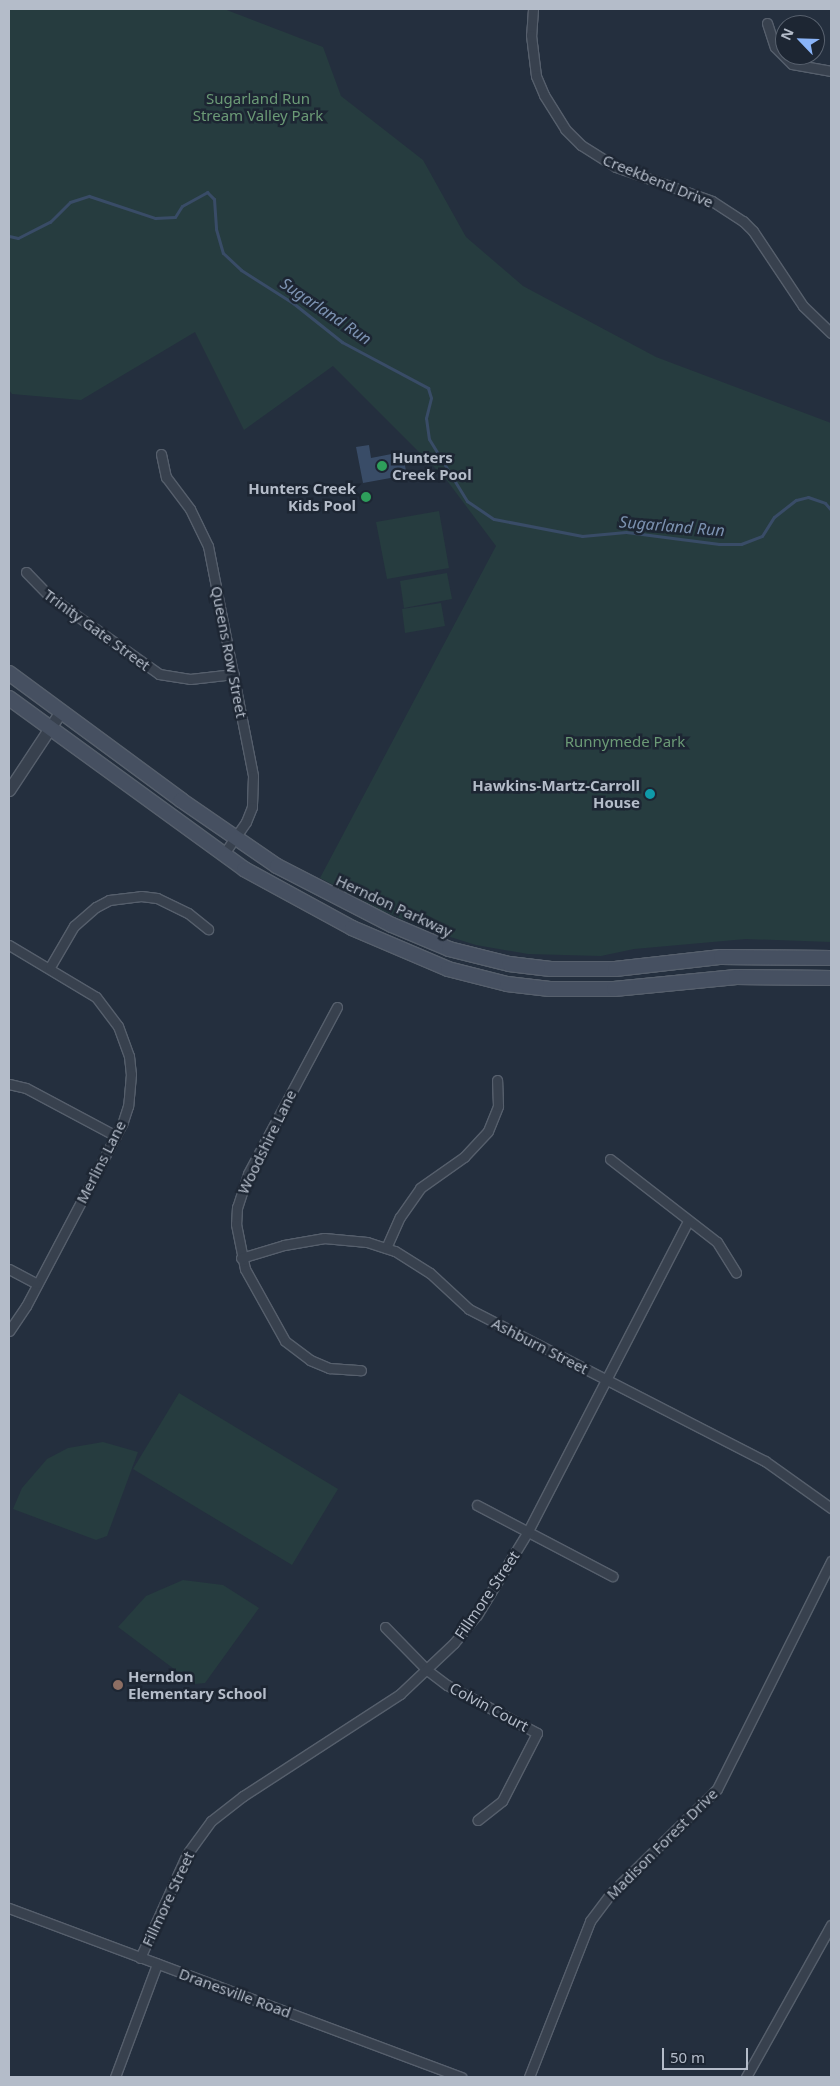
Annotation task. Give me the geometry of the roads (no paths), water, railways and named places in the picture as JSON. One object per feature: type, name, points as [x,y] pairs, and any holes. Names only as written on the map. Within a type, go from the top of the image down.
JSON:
[{"type":"main road","name":"Herndon Parkway","points":[[9,674],[235,838],[302,880],[405,931],[470,956],[509,964],[592,970],[721,957],[831,958]]},
{"type":"main road","points":[[9,698],[223,855],[279,890],[390,946],[448,969],[507,984],[550,990],[592,990],[716,978],[779,976],[831,978]]},
{"type":"street","name":"Creekbend Drive","points":[[533,9],[531,35],[536,76],[544,95],[565,129],[581,145],[616,168],[712,202],[743,221],[754,231],[803,306],[831,333]]},
{"type":"street","points":[[767,23],[775,47],[792,64],[831,71]]},
{"type":"street","name":"Queens Row Street","points":[[161,454],[166,477],[190,509],[208,546],[234,674],[253,784],[252,807],[223,855]]},
{"type":"street","name":"Trinity Gate Street","points":[[26,572],[49,596],[159,674],[190,679],[234,674]]},
{"type":"street","points":[[9,787],[61,712]]},
{"type":"street","points":[[50,967],[74,926],[96,907],[117,898],[157,898],[188,913],[208,929]]},
{"type":"street","name":"Merlins Lane","points":[[9,945],[50,967],[96,997],[113,1018],[124,1040],[129,1056],[131,1091],[116,1136],[37,1284],[9,1331]]},
{"type":"street","name":"Woodshire Lane","points":[[337,1007],[241,1190],[236,1224],[241,1258],[274,1328],[285,1341],[310,1360],[329,1368],[361,1370]]},
{"type":"street","points":[[386,1248],[400,1217],[420,1188],[464,1157],[488,1131],[498,1106],[497,1080]]},
{"type":"street","points":[[9,1084],[26,1088],[116,1136]]},
{"type":"street","points":[[610,1159],[717,1242],[736,1272]]},
{"type":"street","name":"Fillmore Street","points":[[140,1958],[187,1854],[211,1821],[243,1796],[381,1709],[427,1670],[477,1615],[527,1533],[688,1221]]},
{"type":"street","name":"Ashburn Street","points":[[241,1258],[284,1245],[324,1238],[346,1238],[386,1248],[430,1273],[469,1309],[766,1461],[831,1508]]},
{"type":"street","points":[[9,1269],[37,1284]]},
{"type":"street","points":[[477,1505],[527,1533],[551,1541],[612,1576]]},
{"type":"street","name":"Madison Forest Drive","points":[[529,2077],[590,1920],[611,1893],[717,1789],[831,1560]]},
{"type":"street","points":[[385,1628],[427,1670]]},
{"type":"street","name":"Colvin Court","points":[[427,1670],[458,1692],[537,1733],[502,1802],[478,1820]]},
{"type":"street","name":"Dranesville Road","points":[[9,1908],[462,2077]]},
{"type":"street","points":[[746,2077],[831,1925]]},
{"type":"street","name":"Fillmore Street","points":[[115,2077],[157,1964]]},
{"type":"water","name":"Hunters Creek Pool","points":[[369,445],[371,458],[402,452],[407,475],[363,483],[356,447]]},
{"type":"waterway","name":"Sugarland Run","points":[[9,236],[18,238],[50,222],[70,202],[89,196],[155,218],[175,217],[182,206],[207,192],[214,199],[216,229],[223,253],[241,270],[293,303],[342,342],[428,388],[431,398],[426,418],[429,439],[467,501],[494,519],[582,536],[626,532],[719,544],[741,544],[762,536],[774,517],[796,500],[808,497],[825,503],[831,510]]},
{"type":"place","name":"Hunters Creek Pool","points":[[382,466]]},
{"type":"place","name":"Hunters Creek Kids Pool","points":[[366,497]]},
{"type":"place","name":"Hawkins-Martz-Carroll House","points":[[650,794]]},
{"type":"place","name":"Herndon Elementary School","points":[[118,1685]]},
{"type":"park label","name":"Sugarland Run Stream Valley Park","points":[[258,106]]},
{"type":"park label","name":"Runnymede Park","points":[[625,742]]}]
